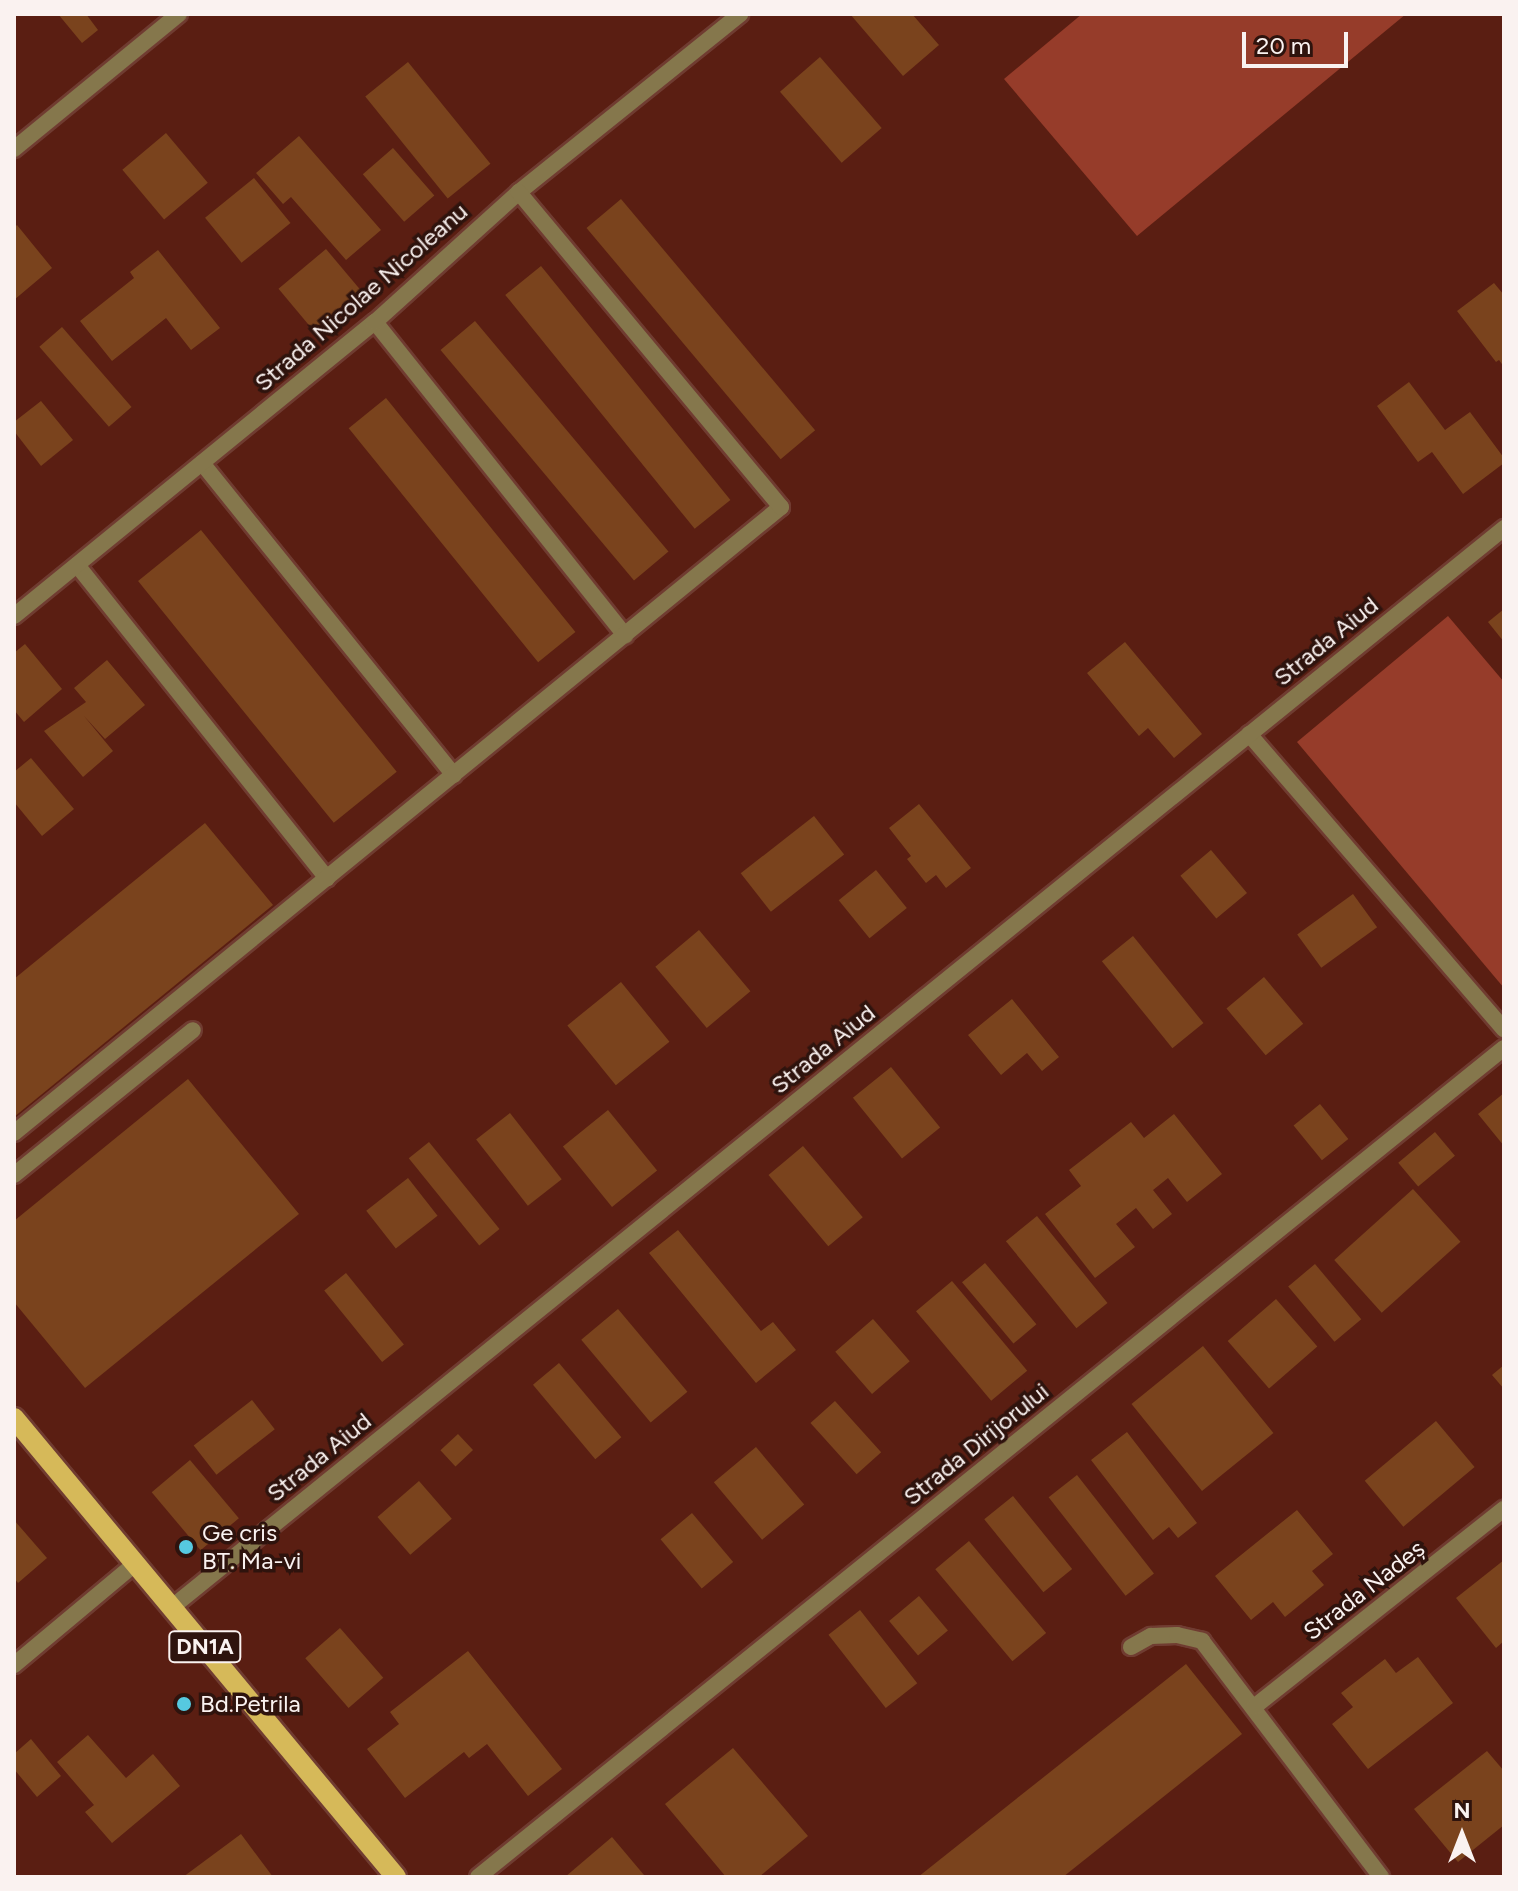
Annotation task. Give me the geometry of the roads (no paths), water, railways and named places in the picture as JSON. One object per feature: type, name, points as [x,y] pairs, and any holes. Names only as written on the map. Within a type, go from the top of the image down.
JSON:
[{"type":"main road","name":"DN1A","points":[[14,1418],[396,1877]]},
{"type":"street","points":[[14,149],[179,14]]},
{"type":"street","name":"Strada Nicolae Nicoleanu","points":[[14,616],[375,322],[519,192],[740,14]]},
{"type":"street","points":[[14,1133],[781,507],[519,192]]},
{"type":"street","points":[[375,322],[625,635]]},
{"type":"street","points":[[202,463],[454,775]]},
{"type":"street","name":"Strada Aiud","points":[[171,1608],[1504,528]]},
{"type":"street","points":[[77,565],[327,878]]},
{"type":"street","points":[[1249,734],[1504,1029]]},
{"type":"street","points":[[14,1175],[193,1030]]},
{"type":"street","name":"Strada Dirijorului","points":[[478,1877],[1504,1048]]},
{"type":"street","name":"Strada Nadeș","points":[[1254,1707],[1504,1509]]},
{"type":"street","points":[[14,1665],[135,1564]]},
{"type":"street","points":[[1131,1647],[1151,1636],[1177,1635],[1202,1641],[1381,1877]]},
{"type":"place","name":"Ge cris BT. Ma-vi","points":[[186,1547]]},
{"type":"place","name":"Bd.Petrila","points":[[184,1704]]}]
